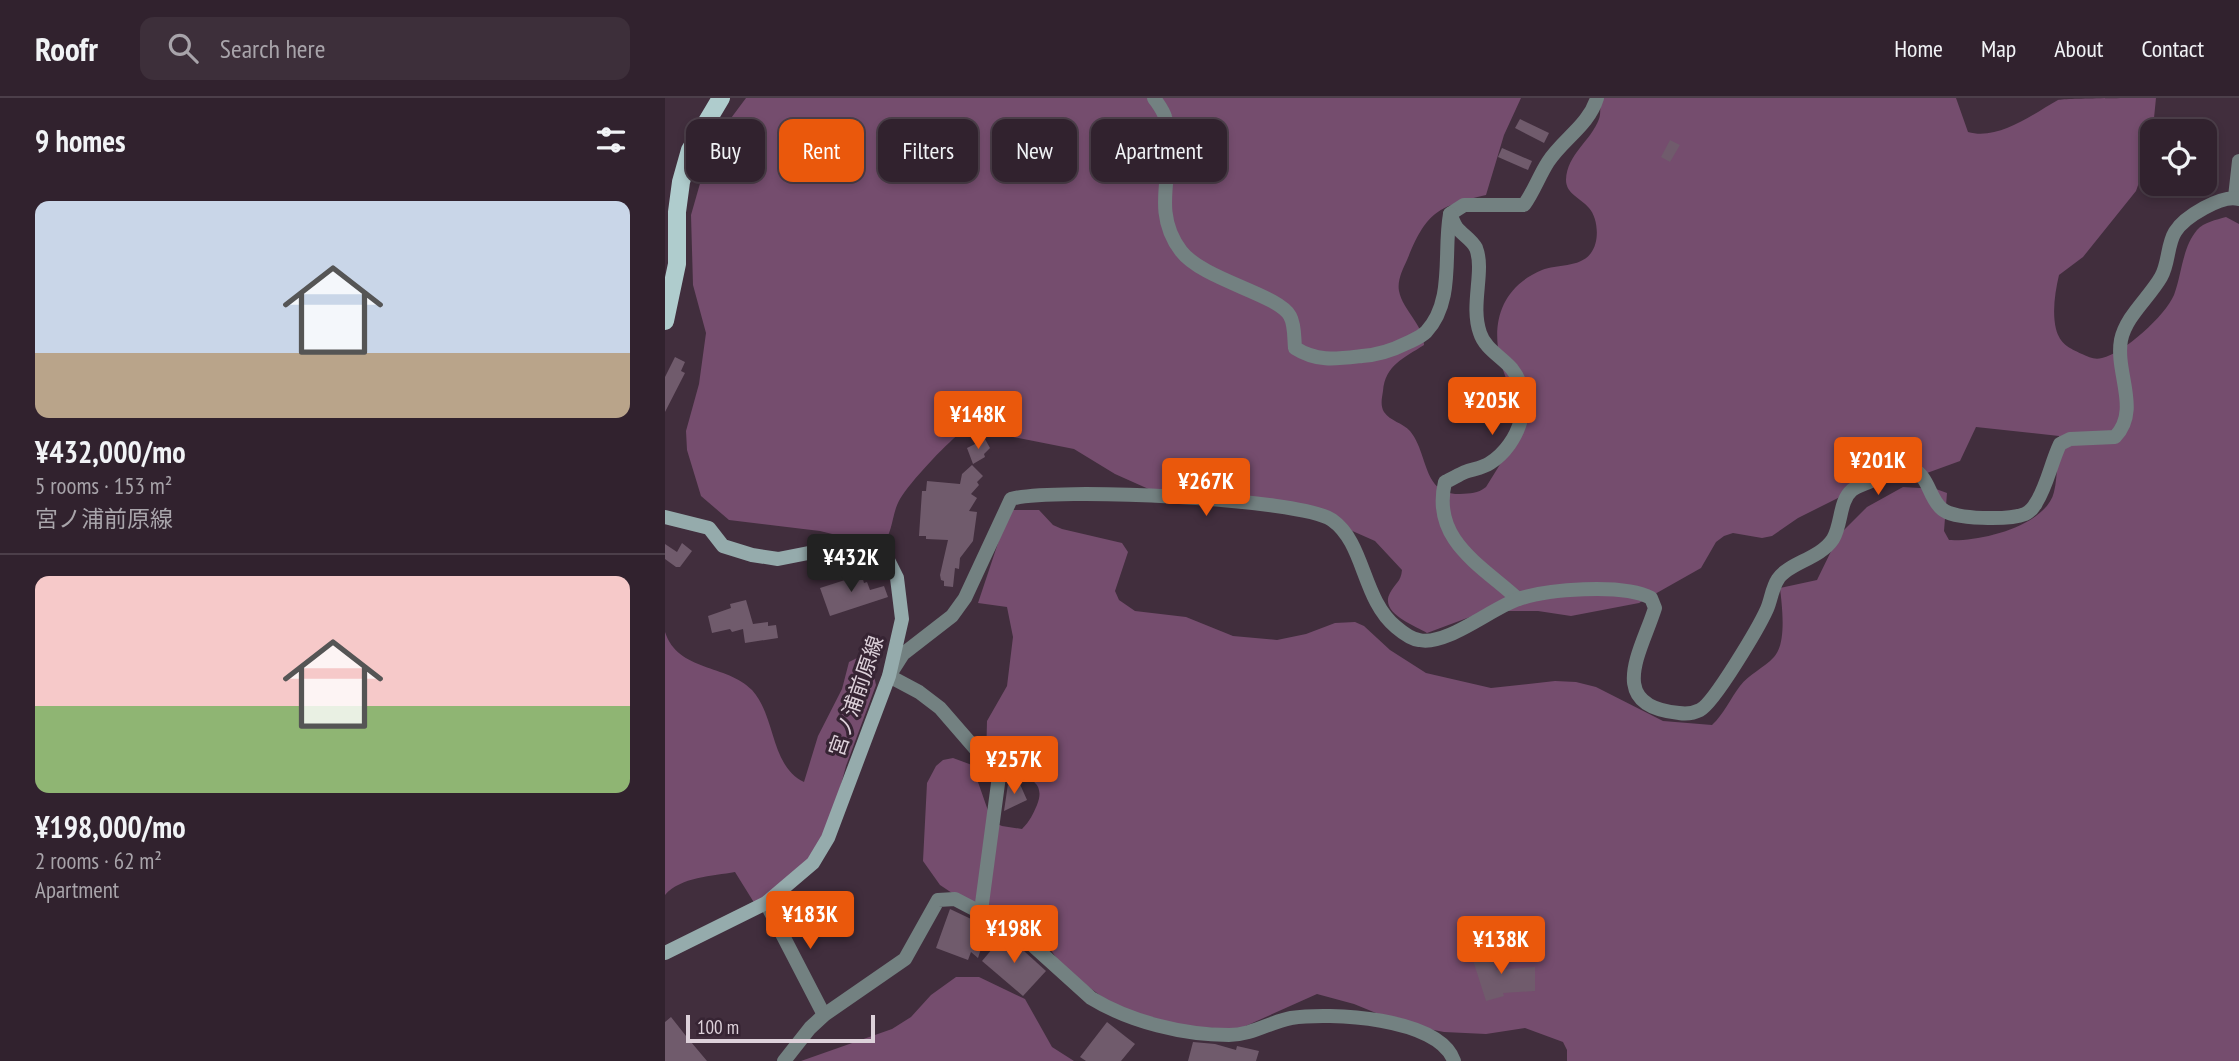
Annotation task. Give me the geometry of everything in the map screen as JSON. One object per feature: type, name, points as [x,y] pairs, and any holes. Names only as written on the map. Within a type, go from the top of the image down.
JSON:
[{"type":"main road","points":[[665,321],[677,264],[677,212],[689,150],[721,98]]},
{"type":"main road","name":"宮ノ浦前原線","points":[[665,517],[709,528],[723,546],[752,555],[778,559],[839,547],[863,547],[878,551],[893,570],[901,599],[902,619],[888,676],[828,838],[813,863],[766,903],[665,953]]},
{"type":"street","points":[[1154,98],[1165,117],[1168,144],[1165,220],[1170,238],[1187,259],[1274,303],[1290,314],[1295,348],[1309,357],[1339,358],[1373,355],[1398,348],[1425,334],[1436,316],[1444,293],[1450,214],[1464,205],[1524,205],[1563,142],[1588,119],[1597,98]]},
{"type":"street","points":[[981,911],[999,776],[940,708],[919,692],[888,676],[903,654],[953,616],[965,598],[1011,499],[1052,493],[1153,496],[1268,505],[1330,519],[1351,542],[1371,595],[1385,618],[1417,640],[1441,638],[1518,599],[1587,589],[1639,592],[1651,598],[1655,608],[1639,649],[1633,683],[1641,698],[1654,708],[1685,713],[1699,711],[1719,690],[1766,610],[1778,578],[1819,553],[1831,542],[1838,529],[1844,502],[1851,491],[1898,467],[1907,467],[1918,472],[1942,510],[1951,514],[1965,517],[2010,517],[2026,514],[2035,505],[2060,444],[2070,439],[2115,437],[2127,420],[2120,354],[2121,337],[2161,278],[2176,231],[2192,216],[2212,204],[2237,198],[2239,161]]},
{"type":"street","points":[[1450,214],[1457,227],[1475,246],[1478,262],[1475,318],[1481,337],[1495,354],[1511,367],[1520,381],[1524,398],[1523,414],[1505,449],[1490,463],[1445,482],[1441,498],[1442,516],[1450,534],[1462,550],[1518,599]]},
{"type":"street","points":[[784,1061],[824,1015],[905,959],[938,900],[955,899],[1018,933],[1091,998],[1134,1017],[1184,1030],[1230,1035],[1244,1034],[1293,1018],[1321,1016],[1370,1019],[1419,1031],[1439,1041],[1454,1061]]},
{"type":"street","points":[[766,903],[824,1015]]},
{"type":"shaded area","points":[[746,98],[1521,98],[1504,135],[1486,195],[1456,203],[1428,221],[1414,244],[1399,283],[1401,298],[1421,331],[1424,345],[1403,358],[1387,375],[1382,396],[1383,409],[1390,418],[1410,431],[1432,481],[1448,493],[1460,494],[1477,492],[1486,487],[1527,421],[1508,383],[1498,350],[1497,333],[1504,303],[1525,279],[1548,268],[1581,261],[1594,248],[1597,230],[1592,212],[1568,189],[1566,180],[1570,163],[1599,119],[1600,98],[1956,98],[1968,132],[1979,134],[2015,125],[2058,100],[2156,98],[2154,119],[2140,119],[2140,180],[2136,191],[2083,257],[2059,275],[2054,316],[2058,334],[2069,347],[2094,358],[2111,355],[2143,333],[2169,304],[2177,287],[2188,245],[2197,230],[2207,223],[2226,217],[2239,224],[2239,1061],[1567,1061],[1567,1050],[1563,1042],[1525,1028],[1486,1034],[1444,1032],[1403,1024],[1354,1004],[1317,994],[1239,1029],[1167,1026],[1127,1015],[1064,969],[1048,946],[1033,932],[995,912],[964,901],[940,885],[923,861],[927,783],[936,766],[943,760],[953,758],[972,765],[992,822],[1002,826],[1022,829],[1037,805],[1040,794],[1031,780],[986,762],[987,721],[1007,686],[1013,637],[1007,607],[978,603],[1009,510],[1039,510],[1053,525],[1062,529],[1122,543],[1128,552],[1115,591],[1119,600],[1135,611],[1186,617],[1233,636],[1277,640],[1306,634],[1335,623],[1355,622],[1364,626],[1390,650],[1426,673],[1491,688],[1555,681],[1576,682],[1596,687],[1663,721],[1712,725],[1744,682],[1778,651],[1783,624],[1780,588],[1817,580],[1839,535],[1867,507],[1903,487],[1936,489],[1947,493],[1944,531],[1949,540],[1977,538],[2010,530],[2025,523],[2048,504],[2054,492],[2059,436],[1976,427],[1960,461],[1927,473],[1899,472],[1862,486],[1798,518],[1772,536],[1762,538],[1733,533],[1724,536],[1716,542],[1701,568],[1639,603],[1571,616],[1538,611],[1486,611],[1427,633],[1399,618],[1389,607],[1390,593],[1402,570],[1375,541],[1314,514],[1162,495],[1115,474],[1074,449],[1008,436],[960,433],[928,464],[905,492],[881,546],[820,531],[729,520],[701,496],[687,450],[686,431],[699,384],[706,333],[693,285],[691,215],[700,182],[765,182],[765,119],[730,119]]},
{"type":"shaded area","points":[[665,632],[671,645],[681,654],[742,682],[752,690],[760,701],[785,765],[793,775],[804,782],[818,736],[842,689],[849,662],[857,658],[867,658],[872,666],[876,685],[846,766],[827,837],[797,877],[758,909],[735,872],[688,881],[679,884],[665,895]]},
{"type":"shaded area","points":[[956,977],[979,977],[1025,999],[1052,1047],[1074,1061],[801,1061],[892,1029],[911,1017],[931,995]]},
{"type":"building","points":[[1520,119],[1549,133],[1544,143],[1515,128]]},
{"type":"building","points":[[1670,140],[1680,145],[1670,162],[1661,157]]},
{"type":"building","points":[[1502,148],[1532,161],[1528,170],[1498,157]]},
{"type":"building","points":[[675,357],[685,362],[681,371],[685,373],[665,412],[665,377]]},
{"type":"building","points":[[985,439],[990,448],[984,454],[985,457],[973,464],[967,448]]},
{"type":"building","points":[[972,465],[983,476],[971,494],[977,498],[969,511],[977,512],[973,541],[960,558],[959,569],[955,568],[953,587],[944,586],[940,575],[948,540],[919,536],[922,491],[926,491],[927,481],[960,484],[962,474]]},
{"type":"building","points":[[682,543],[692,551],[680,567],[676,567],[665,559],[665,544],[677,552]]},
{"type":"building","points":[[860,569],[864,583],[867,582],[870,590],[884,586],[888,597],[830,616],[820,588],[845,580],[843,575]]},
{"type":"building","points":[[746,600],[753,624],[768,622],[768,626],[776,625],[778,638],[745,643],[743,629],[712,633],[708,616],[731,608],[730,604]]},
{"type":"building","points":[[1019,782],[1027,800],[1004,811],[1008,784],[1009,786]]},
{"type":"building","points":[[950,909],[988,927],[978,958],[971,952],[968,960],[936,948]]},
{"type":"building","points":[[1004,935],[1046,971],[1023,996],[982,961]]},
{"type":"building","points":[[1487,944],[1496,970],[1535,967],[1535,991],[1503,993],[1504,996],[1486,1001],[1470,951]]},
{"type":"building","points":[[671,1017],[707,1061],[665,1061],[665,1022]]},
{"type":"building","points":[[1107,1022],[1135,1044],[1121,1061],[1086,1061],[1080,1057]]},
{"type":"building","points":[[1193,1042],[1236,1050],[1237,1046],[1259,1051],[1256,1061],[1188,1061]]}]
